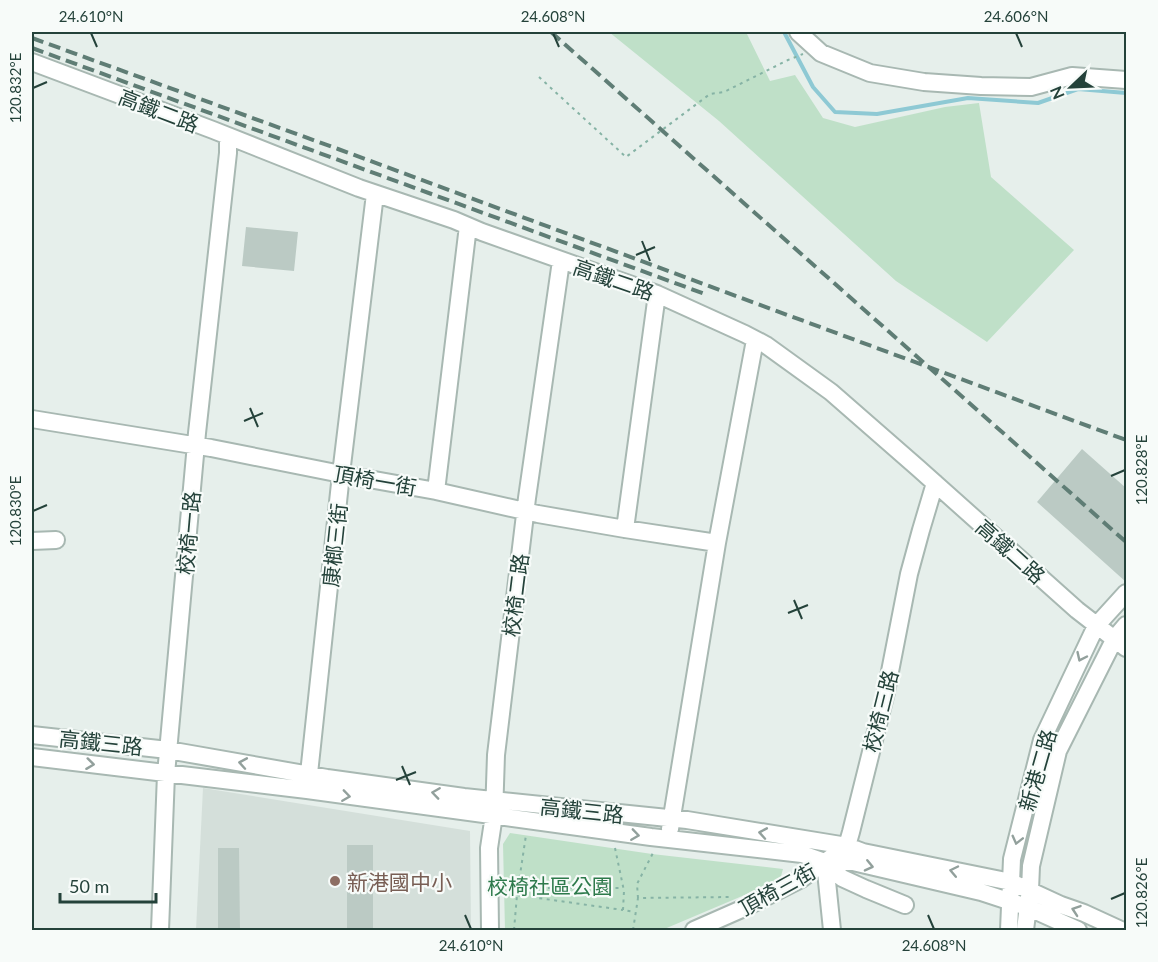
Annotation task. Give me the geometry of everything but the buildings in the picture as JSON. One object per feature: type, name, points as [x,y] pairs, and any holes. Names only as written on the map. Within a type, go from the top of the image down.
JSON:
[{"type":"street","points":[[798,32],[821,52],[870,73],[924,82],[1031,87],[1072,76],[1126,81]]},
{"type":"street","name":"高鐵二路","points":[[32,62],[359,189],[657,294],[755,339],[831,392],[1096,626],[1121,643]]},
{"type":"street","name":"校椅一路","points":[[160,930],[168,750],[228,137]]},
{"type":"street","name":"康榔三街","points":[[308,782],[341,474],[375,194]]},
{"type":"street","points":[[436,491],[468,226]]},
{"type":"street","name":"校椅二路","points":[[490,930],[489,848],[494,808],[496,755],[525,510],[561,261]]},
{"type":"street","points":[[625,530],[657,294]]},
{"type":"street","points":[[662,843],[672,818],[717,543],[755,339]]},
{"type":"street","name":"頂椅一街","points":[[32,419],[196,446],[436,491],[625,530],[717,543]]},
{"type":"street","name":"校椅三路","points":[[846,846],[886,692],[909,574],[935,483]]},
{"type":"street","points":[[32,541],[56,540]]},
{"type":"street","name":"新港二路","points":[[1009,930],[1012,860],[1042,741],[1096,626],[1126,593]]},
{"type":"street","name":"新港二路","points":[[1025,930],[1031,866],[1058,751],[1121,643],[1126,625]]},
{"type":"street","name":"高鐵三路","points":[[32,735],[168,750],[308,782]]},
{"type":"street","name":"高鐵三路","points":[[32,757],[166,774],[308,782],[327,778],[494,808],[662,843],[802,854],[825,862],[853,862],[981,892],[1009,901],[1029,898],[1060,905],[1121,930]]},
{"type":"street","name":"高鐵三路","points":[[494,808],[672,818],[846,846],[863,852],[1011,882],[1029,898],[1078,930]]},
{"type":"street","points":[[825,862],[846,846]]},
{"type":"street","points":[[825,862],[842,878],[905,905]]},
{"type":"street","points":[[825,862],[832,930]]},
{"type":"street","name":"頂椅三街","points":[[694,930],[801,879],[825,862]]},
{"type":"path","points":[[539,77],[626,157],[710,94],[724,92],[806,53]]},
{"type":"path","points":[[514,930],[526,831]]},
{"type":"path","points":[[613,842],[623,888],[623,910]]},
{"type":"path","points":[[633,930],[638,898],[637,884],[662,843]]},
{"type":"path","points":[[500,888],[623,888]]},
{"type":"path","points":[[517,895],[635,912]]},
{"type":"path","points":[[638,898],[738,897]]},
{"type":"shaded area","name":"新港國中小","points":[[203,788],[470,831],[471,930],[196,930]]},
{"type":"green space","points":[[609,32],[746,32],[770,81],[795,75],[823,118],[855,127],[945,107],[979,103],[991,177],[1074,250],[987,342],[896,281],[719,121]]},
{"type":"green space","name":"校椅社區公園","points":[[510,833],[652,854],[783,869],[780,880],[662,930],[505,930],[503,844]]},
{"type":"waterway","points":[[784,32],[813,87],[835,112],[877,114],[968,98],[1038,103],[1078,89],[1126,93]]},
{"type":"railway","points":[[551,32],[1126,542]]},
{"type":"railway","points":[[32,38],[1126,440]]},
{"type":"railway","points":[[32,48],[705,294]]},
{"type":"place","name":"新港國中小","points":[[335,881]]}]
